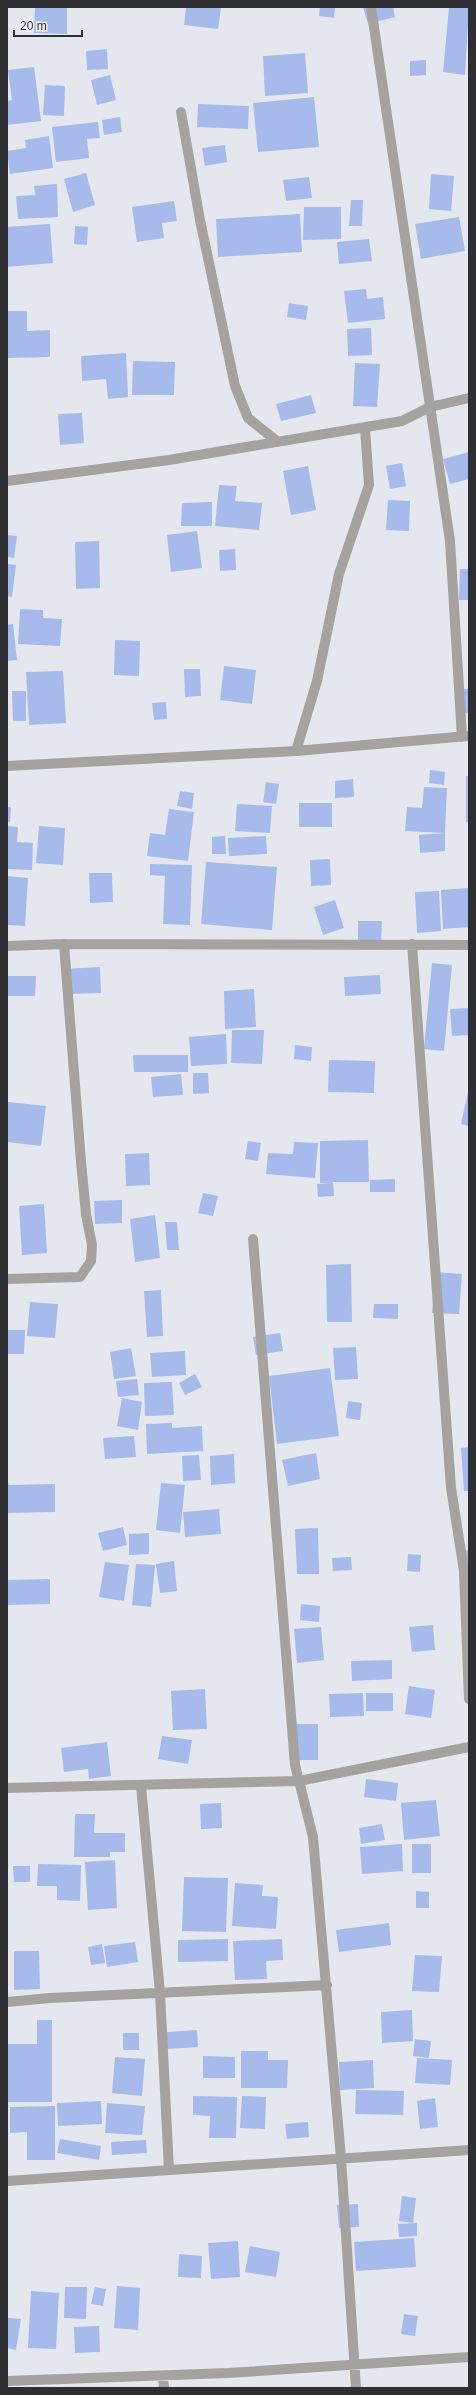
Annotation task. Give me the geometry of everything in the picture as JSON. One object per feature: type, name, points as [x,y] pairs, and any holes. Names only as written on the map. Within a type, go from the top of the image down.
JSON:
[{"type":"street","points":[[7,766],[296,751],[466,736],[450,541],[371,7]]},
{"type":"street","points":[[181,112],[200,220],[235,386],[248,418],[278,442]]},
{"type":"street","points":[[7,481],[169,460],[402,422],[430,407],[469,398]]},
{"type":"street","points":[[296,751],[317,681],[339,574],[369,485],[365,428]]},
{"type":"street","points":[[7,1279],[80,1277],[92,1261],[92,1244],[86,1214],[81,1162],[64,944]]},
{"type":"street","points":[[7,946],[64,944],[469,945]]},
{"type":"street","points":[[412,944],[451,1488],[467,1571],[469,1699]]},
{"type":"street","points":[[253,1239],[295,1765],[313,1837],[341,2158],[356,2388]]},
{"type":"street","points":[[7,1788],[142,1786],[298,1781],[469,1747]]},
{"type":"street","points":[[142,1786],[160,1993],[169,2170]]},
{"type":"street","points":[[7,2002],[50,1998],[326,1985]]},
{"type":"street","points":[[7,2181],[469,2150]]},
{"type":"street","points":[[7,2381],[163,2376],[469,2357]]},
{"type":"street","points":[[163,2376],[164,2388]]},
{"type":"building","points":[[35,7],[67,7],[67,34],[34,33]]},
{"type":"building","points":[[186,7],[221,7],[218,29],[184,25]]},
{"type":"building","points":[[320,7],[335,7],[334,18],[319,16]]},
{"type":"building","points":[[363,7],[393,7],[395,17],[368,24]]},
{"type":"building","points":[[449,7],[469,7],[465,75],[443,72]]},
{"type":"building","points":[[107,49],[108,69],[87,70],[86,51]]},
{"type":"building","points":[[305,53],[308,93],[265,96],[263,56]]},
{"type":"building","points":[[426,60],[426,75],[410,76],[410,61]]},
{"type":"building","points":[[34,67],[41,121],[7,125],[7,101],[12,100],[8,70]]},
{"type":"building","points":[[110,75],[116,100],[97,105],[91,80]]},
{"type":"building","points":[[45,85],[65,86],[64,116],[43,115]]},
{"type":"building","points":[[314,97],[319,147],[258,152],[253,103]]},
{"type":"building","points":[[198,104],[249,106],[248,129],[197,127]]},
{"type":"building","points":[[120,117],[122,132],[104,135],[102,120]]},
{"type":"building","points":[[98,122],[100,138],[87,139],[89,158],[56,162],[52,127]]},
{"type":"building","points":[[49,136],[53,168],[10,174],[7,151],[26,148],[25,140]]},
{"type":"building","points":[[225,145],[227,162],[205,166],[202,148]]},
{"type":"building","points":[[86,173],[95,205],[73,212],[64,179]]},
{"type":"building","points":[[431,174],[454,176],[451,211],[429,209]]},
{"type":"building","points":[[309,177],[312,198],[286,201],[283,180]]},
{"type":"building","points":[[57,184],[58,217],[18,219],[16,196],[35,195],[34,186]]},
{"type":"building","points":[[351,200],[363,200],[362,226],[349,226]]},
{"type":"building","points":[[174,201],[177,221],[162,223],[164,238],[137,242],[132,207]]},
{"type":"building","points":[[304,207],[341,207],[341,239],[303,240]]},
{"type":"building","points":[[300,214],[302,252],[218,257],[216,219]]},
{"type":"building","points":[[459,217],[465,251],[421,259],[415,224]]},
{"type":"building","points":[[50,224],[53,263],[7,267],[7,227]]},
{"type":"building","points":[[75,226],[88,227],[87,245],[74,244]]},
{"type":"building","points":[[369,239],[372,261],[339,264],[337,242]]},
{"type":"building","points":[[366,289],[367,299],[383,297],[385,319],[348,323],[344,291]]},
{"type":"building","points":[[289,303],[308,306],[306,320],[287,317]]},
{"type":"building","points":[[7,311],[27,311],[27,331],[50,330],[50,357],[7,358]]},
{"type":"building","points":[[371,328],[372,355],[348,356],[347,329]]},
{"type":"building","points":[[126,353],[128,397],[108,399],[106,379],[82,381],[81,356]]},
{"type":"building","points":[[133,361],[175,362],[174,395],[132,395]]},
{"type":"building","points":[[355,363],[380,364],[377,407],[353,406]]},
{"type":"building","points":[[311,395],[316,413],[281,421],[276,404]]},
{"type":"building","points":[[82,413],[84,443],[60,445],[58,414]]},
{"type":"building","points":[[469,452],[469,479],[450,484],[443,459]]},
{"type":"building","points":[[402,463],[406,486],[390,489],[386,466]]},
{"type":"building","points":[[308,466],[316,510],[291,515],[283,471]]},
{"type":"building","points":[[219,485],[237,486],[235,501],[262,503],[259,530],[215,526]]},
{"type":"building","points":[[388,500],[410,501],[409,531],[386,530]]},
{"type":"building","points":[[212,502],[212,526],[181,526],[182,503]]},
{"type":"building","points":[[197,531],[202,568],[171,572],[167,535]]},
{"type":"building","points":[[7,535],[17,536],[14,558],[7,557]]},
{"type":"building","points":[[99,541],[100,588],[76,589],[75,542]]},
{"type":"building","points":[[235,549],[236,570],[220,571],[219,550]]},
{"type":"building","points":[[7,564],[16,565],[12,597],[7,596]]},
{"type":"building","points":[[460,569],[469,569],[469,600],[459,600]]},
{"type":"building","points":[[20,609],[43,610],[43,618],[62,619],[60,646],[18,644]]},
{"type":"building","points":[[13,624],[17,660],[7,661],[7,625]]},
{"type":"building","points":[[115,640],[140,641],[139,676],[114,675]]},
{"type":"building","points":[[224,666],[256,670],[252,704],[220,700]]},
{"type":"building","points":[[184,669],[200,669],[201,696],[185,697]]},
{"type":"building","points":[[63,671],[66,723],[29,725],[26,672]]},
{"type":"building","points":[[459,689],[469,689],[469,713],[460,714]]},
{"type":"building","points":[[12,691],[26,691],[26,721],[13,721]]},
{"type":"building","points":[[166,702],[167,719],[154,720],[152,703]]},
{"type":"building","points":[[430,770],[445,772],[444,785],[429,783]]},
{"type":"building","points":[[466,776],[469,776],[469,822],[466,822]]},
{"type":"building","points":[[353,779],[354,797],[335,798],[335,781]]},
{"type":"building","points":[[266,782],[279,784],[276,804],[263,802]]},
{"type":"building","points":[[424,787],[447,788],[445,833],[405,831],[407,807],[422,808]]},
{"type":"building","points":[[180,791],[194,793],[192,809],[177,806]]},
{"type":"building","points":[[299,803],[332,803],[332,827],[299,827]]},
{"type":"building","points":[[237,804],[272,806],[270,833],[235,831]]},
{"type":"building","points":[[7,807],[11,807],[10,822],[7,822]]},
{"type":"building","points":[[169,809],[194,812],[188,861],[147,856],[150,833],[165,835]]},
{"type":"building","points":[[7,826],[18,827],[17,842],[33,843],[32,870],[7,869]]},
{"type":"building","points":[[39,826],[65,828],[63,865],[36,863]]},
{"type":"building","points":[[445,833],[445,851],[420,853],[419,835]]},
{"type":"building","points":[[225,836],[226,854],[212,854],[212,837]]},
{"type":"building","points":[[266,836],[267,854],[229,856],[228,838]]},
{"type":"building","points":[[330,859],[331,885],[311,886],[310,860]]},
{"type":"building","points":[[206,862],[277,867],[272,930],[201,924]]},
{"type":"building","points":[[150,864],[192,865],[190,925],[163,924],[165,876],[150,875]]},
{"type":"building","points":[[89,873],[112,873],[113,902],[90,903]]},
{"type":"building","points":[[7,876],[28,878],[25,926],[7,925]]},
{"type":"building","points":[[468,888],[469,927],[443,929],[441,890]]},
{"type":"building","points":[[439,891],[441,931],[417,933],[415,892]]},
{"type":"building","points":[[335,900],[344,928],[323,935],[314,907]]},
{"type":"building","points":[[358,921],[382,921],[381,940],[358,940]]},
{"type":"building","points":[[432,963],[452,965],[444,1051],[424,1049]]},
{"type":"building","points":[[100,967],[101,993],[67,994],[66,969]]},
{"type":"building","points":[[380,975],[381,994],[345,996],[344,977]]},
{"type":"building","points":[[7,976],[36,976],[35,996],[7,996]]},
{"type":"building","points":[[254,989],[256,1027],[225,1029],[224,991]]},
{"type":"building","points":[[469,1008],[469,1035],[452,1036],[450,1009]]},
{"type":"building","points":[[232,1030],[264,1030],[262,1064],[231,1063]]},
{"type":"building","points":[[226,1034],[227,1064],[191,1066],[189,1037]]},
{"type":"building","points":[[295,1045],[312,1047],[311,1061],[294,1059]]},
{"type":"building","points":[[133,1055],[188,1055],[188,1072],[134,1072]]},
{"type":"building","points":[[329,1060],[375,1061],[374,1093],[328,1092]]},
{"type":"building","points":[[193,1073],[208,1073],[209,1093],[193,1094]]},
{"type":"building","points":[[181,1074],[183,1095],[153,1097],[151,1077]]},
{"type":"building","points":[[469,1092],[469,1126],[461,1124]]},
{"type":"building","points":[[8,1102],[46,1106],[41,1146],[7,1142]]},
{"type":"building","points":[[368,1140],[369,1182],[333,1182],[334,1196],[318,1197],[317,1184],[330,1183],[320,1183],[320,1141]]},
{"type":"building","points":[[248,1141],[261,1143],[258,1161],[245,1159]]},
{"type":"building","points":[[294,1142],[318,1143],[315,1178],[266,1174],[268,1153],[293,1154]]},
{"type":"building","points":[[149,1153],[150,1185],[126,1186],[125,1154]]},
{"type":"building","points":[[395,1179],[395,1192],[370,1192],[370,1180]]},
{"type":"building","points":[[203,1193],[218,1196],[213,1216],[198,1213]]},
{"type":"building","points":[[122,1200],[122,1223],[95,1224],[94,1201]]},
{"type":"building","points":[[44,1204],[47,1253],[22,1255],[19,1206]]},
{"type":"building","points":[[155,1215],[160,1258],[135,1262],[130,1219]]},
{"type":"building","points":[[165,1222],[177,1222],[179,1250],[167,1250]]},
{"type":"building","points":[[351,1264],[352,1322],[327,1322],[326,1265]]},
{"type":"building","points":[[435,1272],[462,1274],[459,1314],[432,1313]]},
{"type":"building","points":[[161,1290],[163,1336],[147,1337],[144,1291]]},
{"type":"building","points":[[30,1302],[58,1304],[55,1338],[27,1336]]},
{"type":"building","points":[[374,1304],[398,1304],[398,1319],[373,1318]]},
{"type":"building","points":[[7,1330],[25,1330],[24,1354],[7,1354]]},
{"type":"building","points":[[280,1333],[283,1351],[256,1355],[253,1337]]},
{"type":"building","points":[[356,1347],[358,1379],[335,1380],[333,1348]]},
{"type":"building","points":[[131,1348],[136,1376],[114,1379],[110,1352]]},
{"type":"building","points":[[185,1351],[186,1375],[152,1377],[150,1353]]},
{"type":"building","points":[[330,1368],[339,1436],[277,1444],[269,1376]]},
{"type":"building","points":[[195,1374],[202,1387],[185,1395],[179,1383]]},
{"type":"building","points":[[137,1379],[139,1395],[118,1397],[116,1381]]},
{"type":"building","points":[[172,1382],[174,1415],[145,1416],[144,1383]]},
{"type":"building","points":[[122,1398],[142,1402],[138,1430],[117,1426]]},
{"type":"building","points":[[348,1401],[362,1403],[360,1420],[346,1418]]},
{"type":"building","points":[[172,1423],[172,1428],[202,1426],[203,1451],[147,1454],[146,1424]]},
{"type":"building","points":[[134,1436],[136,1457],[105,1459],[103,1438]]},
{"type":"building","points":[[469,1447],[469,1491],[464,1491],[461,1448]]},
{"type":"building","points":[[316,1453],[320,1479],[288,1486],[282,1460]]},
{"type":"building","points":[[234,1454],[235,1483],[211,1485],[210,1456]]},
{"type":"building","points":[[199,1455],[201,1480],[183,1481],[182,1456]]},
{"type":"building","points":[[7,1482],[9,1485],[55,1484],[55,1512],[7,1513]]},
{"type":"building","points":[[161,1483],[185,1485],[180,1533],[156,1530]]},
{"type":"building","points":[[219,1509],[221,1534],[185,1537],[183,1512]]},
{"type":"building","points":[[123,1527],[127,1545],[103,1551],[98,1533]]},
{"type":"building","points":[[318,1528],[319,1574],[297,1574],[295,1529]]},
{"type":"building","points":[[149,1533],[149,1554],[129,1555],[129,1534]]},
{"type":"building","points":[[469,1550],[469,1568],[460,1568],[458,1551]]},
{"type":"building","points":[[408,1554],[421,1555],[420,1572],[407,1571]]},
{"type":"building","points":[[351,1557],[352,1570],[333,1571],[332,1558]]},
{"type":"building","points":[[174,1561],[177,1591],[160,1593],[156,1564]]},
{"type":"building","points":[[105,1562],[129,1565],[124,1601],[99,1597]]},
{"type":"building","points":[[136,1564],[155,1565],[151,1607],[132,1605]]},
{"type":"building","points":[[50,1579],[50,1604],[7,1605],[7,1580]]},
{"type":"building","points":[[301,1604],[320,1606],[319,1622],[300,1620]]},
{"type":"building","points":[[433,1625],[435,1650],[412,1652],[409,1627]]},
{"type":"building","points":[[321,1627],[324,1660],[297,1663],[294,1629]]},
{"type":"building","points":[[392,1660],[392,1679],[352,1681],[351,1661]]},
{"type":"building","points":[[409,1686],[435,1690],[431,1718],[405,1714]]},
{"type":"building","points":[[205,1689],[207,1729],[173,1730],[171,1691]]},
{"type":"building","points":[[363,1693],[364,1716],[330,1717],[329,1694]]},
{"type":"building","points":[[366,1693],[393,1693],[393,1711],[366,1711]]},
{"type":"building","points":[[292,1724],[318,1724],[318,1760],[292,1760]]},
{"type":"building","points":[[162,1736],[192,1740],[188,1764],[158,1759]]},
{"type":"building","points":[[107,1742],[111,1776],[89,1779],[88,1769],[64,1772],[61,1748]]},
{"type":"building","points":[[366,1779],[398,1783],[396,1801],[364,1797]]},
{"type":"building","points":[[436,1800],[440,1836],[404,1840],[401,1803]]},
{"type":"building","points":[[221,1803],[222,1828],[201,1829],[200,1804]]},
{"type":"building","points":[[75,1814],[95,1814],[94,1833],[125,1833],[125,1852],[110,1852],[110,1857],[74,1857]]},
{"type":"building","points":[[382,1824],[385,1840],[361,1844],[359,1828]]},
{"type":"building","points":[[402,1844],[403,1871],[362,1874],[360,1847]]},
{"type":"building","points":[[412,1844],[431,1844],[431,1873],[412,1873]]},
{"type":"building","points":[[115,1860],[117,1908],[88,1910],[85,1862]]},
{"type":"building","points":[[38,1864],[81,1865],[80,1901],[57,1900],[57,1886],[37,1886]]},
{"type":"building","points":[[13,1866],[30,1866],[30,1882],[14,1882]]},
{"type":"building","points":[[184,1877],[228,1878],[226,1932],[182,1931]]},
{"type":"building","points":[[235,1883],[263,1885],[262,1896],[278,1897],[276,1929],[232,1926]]},
{"type":"building","points":[[416,1891],[429,1892],[429,1908],[416,1908]]},
{"type":"building","points":[[389,1923],[391,1945],[339,1952],[336,1930]]},
{"type":"building","points":[[228,1939],[228,1961],[178,1962],[178,1940]]},
{"type":"building","points":[[282,1939],[283,1960],[266,1961],[267,1979],[235,1980],[233,1941]]},
{"type":"building","points":[[135,1942],[138,1962],[107,1967],[104,1946]]},
{"type":"building","points":[[102,1944],[105,1963],[91,1965],[88,1947]]},
{"type":"building","points":[[14,1951],[39,1951],[40,1989],[14,1990]]},
{"type":"building","points":[[415,1955],[442,1956],[439,1992],[412,1991]]},
{"type":"building","points":[[412,2010],[413,2041],[382,2043],[381,2012]]},
{"type":"building","points":[[37,2020],[52,2020],[52,2102],[7,2102],[7,2044],[37,2044]]},
{"type":"building","points":[[197,2030],[198,2047],[167,2049],[166,2032]]},
{"type":"building","points":[[123,2033],[139,2033],[139,2050],[123,2050]]},
{"type":"building","points":[[415,2039],[431,2041],[429,2058],[413,2056]]},
{"type":"building","points":[[241,2051],[268,2051],[268,2060],[288,2060],[287,2088],[241,2088]]},
{"type":"building","points":[[203,2056],[235,2057],[235,2078],[203,2078]]},
{"type":"building","points":[[115,2057],[145,2059],[142,2096],[112,2093]]},
{"type":"building","points":[[417,2058],[452,2060],[450,2085],[415,2083]]},
{"type":"building","points":[[373,2060],[374,2088],[340,2090],[339,2062]]},
{"type":"building","points":[[356,2090],[404,2091],[403,2115],[355,2114]]},
{"type":"building","points":[[193,2096],[237,2097],[236,2138],[209,2138],[210,2116],[193,2115]]},
{"type":"building","points":[[242,2096],[266,2097],[265,2129],[240,2128]]},
{"type":"building","points":[[435,2098],[438,2127],[420,2129],[417,2101]]},
{"type":"building","points":[[101,2101],[102,2124],[58,2126],[57,2103]]},
{"type":"building","points":[[107,2103],[145,2106],[142,2135],[105,2133]]},
{"type":"building","points":[[55,2106],[55,2160],[27,2160],[27,2132],[10,2133],[10,2107]]},
{"type":"building","points":[[308,2122],[309,2137],[287,2139],[285,2124]]},
{"type":"building","points":[[60,2139],[101,2146],[99,2160],[57,2153]]},
{"type":"building","points":[[146,2140],[147,2153],[112,2155],[111,2142]]},
{"type":"building","points":[[402,2196],[416,2198],[413,2223],[399,2221]]},
{"type":"building","points":[[358,2204],[359,2227],[339,2228],[337,2205]]},
{"type":"building","points":[[417,2223],[417,2236],[399,2237],[398,2224]]},
{"type":"building","points":[[414,2238],[416,2267],[356,2271],[354,2242]]},
{"type":"building","points":[[238,2241],[240,2277],[211,2279],[208,2243]]},
{"type":"building","points":[[250,2246],[280,2252],[276,2277],[245,2272]]},
{"type":"building","points":[[179,2254],[202,2256],[201,2278],[178,2277]]},
{"type":"building","points":[[117,2286],[140,2288],[138,2330],[114,2328]]},
{"type":"building","points":[[65,2287],[87,2287],[86,2319],[64,2318]]},
{"type":"building","points":[[95,2287],[106,2289],[103,2306],[91,2304]]},
{"type":"building","points":[[31,2291],[59,2293],[56,2349],[28,2348]]},
{"type":"building","points":[[404,2314],[418,2316],[415,2336],[401,2334]]},
{"type":"building","points":[[8,2318],[21,2319],[16,2350],[7,2348]]},
{"type":"building","points":[[99,2326],[100,2352],[75,2353],[74,2327]]}]
